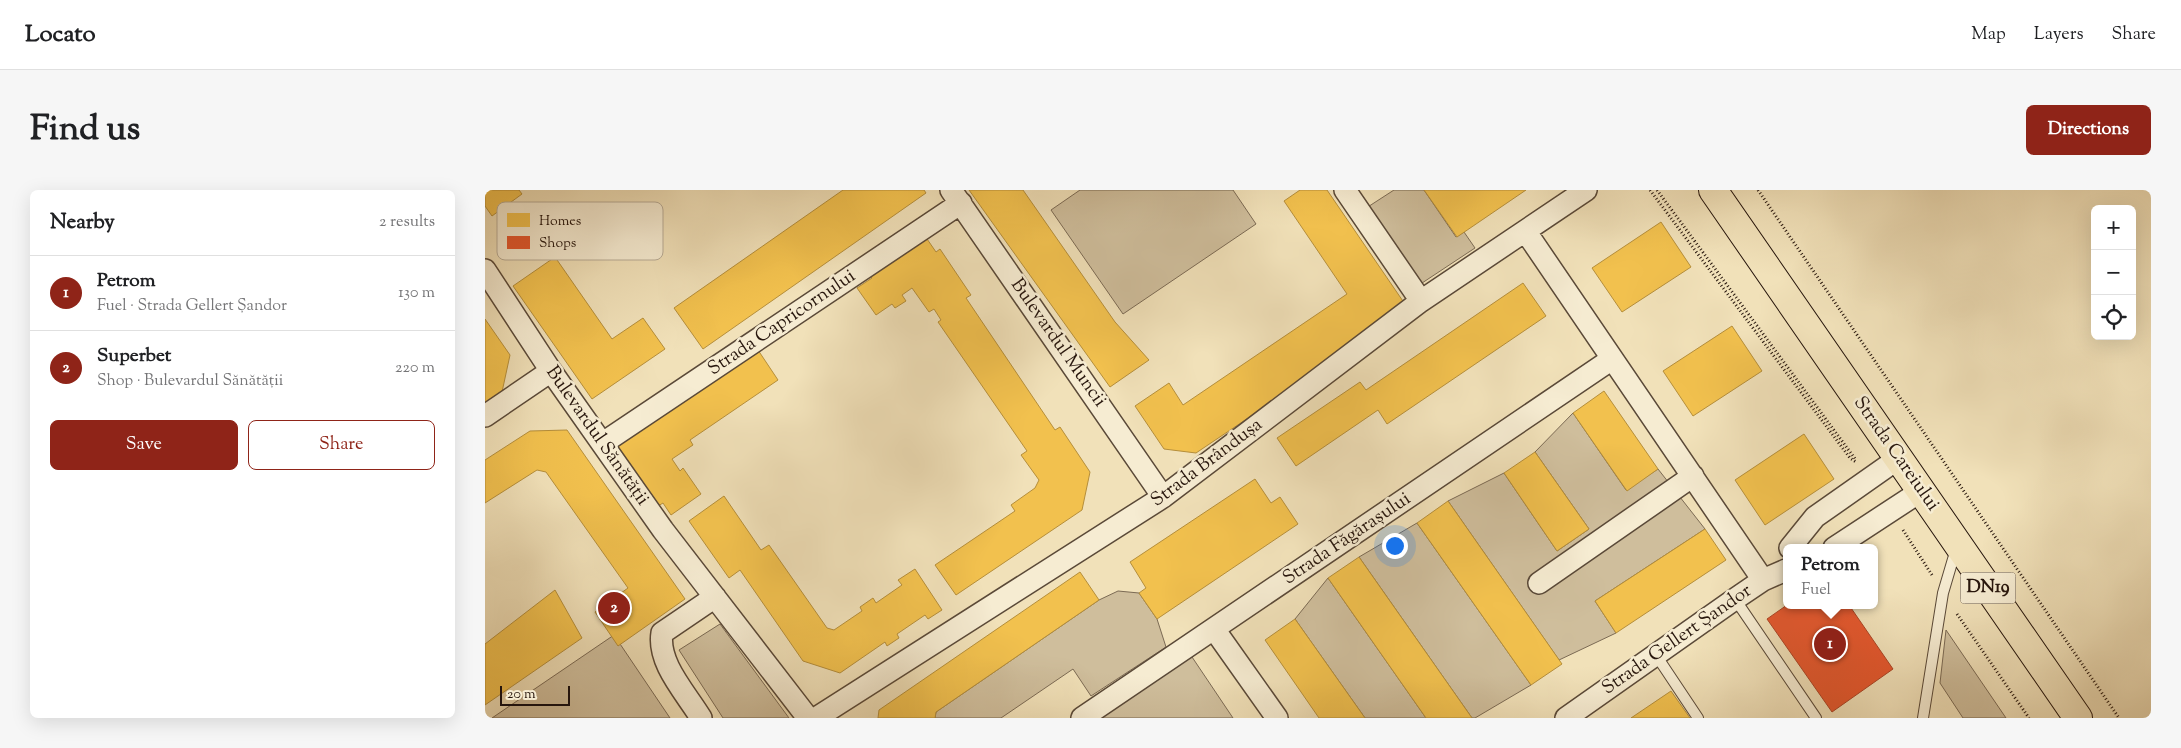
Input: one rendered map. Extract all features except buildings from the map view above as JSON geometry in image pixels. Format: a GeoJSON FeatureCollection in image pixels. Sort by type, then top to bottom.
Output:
{"type":"FeatureCollection","features":[{"type":"Feature","properties":{"kind":"main road","name":"Strada Careiului"},"geometry":{"type":"LineString","coordinates":[[1713,190],[2078,718]]}},
{"type":"Feature","properties":{"kind":"street"},"geometry":{"type":"LineString","coordinates":[[1345,190],[1421,301]]}},
{"type":"Feature","properties":{"kind":"street","name":"Strada Brândușa"},"geometry":{"type":"LineString","coordinates":[[816,718],[1163,497],[1421,301],[1526,232],[1585,190]]}},
{"type":"Feature","properties":{"kind":"street","name":"Strada Capricornului"},"geometry":{"type":"LineString","coordinates":[[603,443],[956,197]]}},
{"type":"Feature","properties":{"kind":"street","name":"Bulevardul Muncii"},"geometry":{"type":"LineString","coordinates":[[956,197],[1163,497]]}},
{"type":"Feature","properties":{"kind":"street"},"geometry":{"type":"LineString","coordinates":[[1526,232],[1763,580]]}},
{"type":"Feature","properties":{"kind":"street","name":"Bulevardul Sănătății"},"geometry":{"type":"LineString","coordinates":[[485,270],[551,371],[663,530],[808,718]]}},
{"type":"Feature","properties":{"kind":"street","name":"Strada Făgărașului"},"geometry":{"type":"LineString","coordinates":[[1082,718],[1612,359]]}},
{"type":"Feature","properties":{"kind":"street"},"geometry":{"type":"LineString","coordinates":[[485,416],[551,371]]}},
{"type":"Feature","properties":{"kind":"street"},"geometry":{"type":"LineString","coordinates":[[1792,544],[1815,517],[1863,470],[1899,458]]}},
{"type":"Feature","properties":{"kind":"street"},"geometry":{"type":"LineString","coordinates":[[1539,583],[1693,476]]}},
{"type":"Feature","properties":{"kind":"street"},"geometry":{"type":"LineString","coordinates":[[1840,544],[1921,491]]}},
{"type":"Feature","properties":{"kind":"street","name":"Strada Gellert Șandor"},"geometry":{"type":"LineString","coordinates":[[1763,580],[1783,556]]}},
{"type":"Feature","properties":{"kind":"street","name":"Strada Gellert Șandor"},"geometry":{"type":"LineString","coordinates":[[1566,718],[1735,598],[1763,580],[1783,571]]}},
{"type":"Feature","properties":{"kind":"street"},"geometry":{"type":"LineString","coordinates":[[701,718],[664,659],[660,644],[662,633],[715,597]]}},
{"type":"Feature","properties":{"kind":"street"},"geometry":{"type":"LineString","coordinates":[[1214,629],[1277,718]]}},
{"type":"Feature","properties":{"kind":"lane"},"geometry":{"type":"LineString","coordinates":[[1923,718],[1943,593],[1958,543]]}},
{"type":"Feature","properties":{"kind":"lane"},"geometry":{"type":"LineString","coordinates":[[1735,598],[1815,718]]}},
{"type":"Feature","properties":{"kind":"lane"},"geometry":{"type":"LineString","coordinates":[[1656,655],[1698,718]]}},
{"type":"Feature","properties":{"kind":"path"},"geometry":{"type":"LineString","coordinates":[[1650,190],[1850,458],[1863,470]]}},
{"type":"Feature","properties":{"kind":"path"},"geometry":{"type":"LineString","coordinates":[[1657,190],[1854,455],[1863,470]]}},
{"type":"Feature","properties":{"kind":"path"},"geometry":{"type":"LineString","coordinates":[[1758,190],[2119,718]]}},
{"type":"Feature","properties":{"kind":"path"},"geometry":{"type":"LineString","coordinates":[[1891,512],[1943,593],[2029,718]]}},
{"type":"Feature","properties":{"kind":"shaded area"},"geometry":{"type":"Polygon","coordinates":[[[1080,190],[1233,190],[1256,224],[1123,314],[1051,210],[1080,190]]]}},
{"type":"Feature","properties":{"kind":"shaded area"},"geometry":{"type":"Polygon","coordinates":[[[1394,190],[1424,190],[1456,237],[1464,232],[1475,248],[1413,289],[1360,212],[1394,190]]]}},
{"type":"Feature","properties":{"kind":"shaded area"},"geometry":{"type":"Polygon","coordinates":[[[1573,413],[1626,490],[1658,469],[1705,529],[1595,601],[1616,633],[1559,660],[1448,501],[1504,473],[1557,551],[1589,529],[1535,452],[1573,413]]]}},
{"type":"Feature","properties":{"kind":"shaded area"},"geometry":{"type":"Polygon","coordinates":[[[1417,523],[1531,685],[1475,718],[1472,718],[1359,557],[1417,523]]]}},
{"type":"Feature","properties":{"kind":"shaded area"},"geometry":{"type":"Polygon","coordinates":[[[1328,578],[1426,718],[1365,718],[1295,619],[1328,578]]]}},
{"type":"Feature","properties":{"kind":"shaded area"},"geometry":{"type":"Polygon","coordinates":[[[1118,591],[1139,593],[1157,619],[1166,647],[1091,696],[1073,669],[1001,718],[935,718],[936,712],[1099,600],[1118,591]]]}},
{"type":"Feature","properties":{"kind":"shaded area"},"geometry":{"type":"Polygon","coordinates":[[[720,624],[789,718],[723,718],[679,650],[720,624]]]}},
{"type":"Feature","properties":{"kind":"shaded area"},"geometry":{"type":"Polygon","coordinates":[[[1946,630],[2006,718],[1963,718],[1940,683],[1946,630]]]}},
{"type":"Feature","properties":{"kind":"shaded area"},"geometry":{"type":"Polygon","coordinates":[[[614,635],[670,718],[492,718],[614,635]]]}},
{"type":"Feature","properties":{"kind":"shaded area"},"geometry":{"type":"Polygon","coordinates":[[[1190,654],[1233,718],[1098,718],[1190,654]]]}},
{"type":"Feature","properties":{"kind":"place","name":"Superbet"},"geometry":{"type":"Point","coordinates":[614,608]}},
{"type":"Feature","properties":{"kind":"place","name":"Petrom"},"geometry":{"type":"Point","coordinates":[1830,644]}}]}
